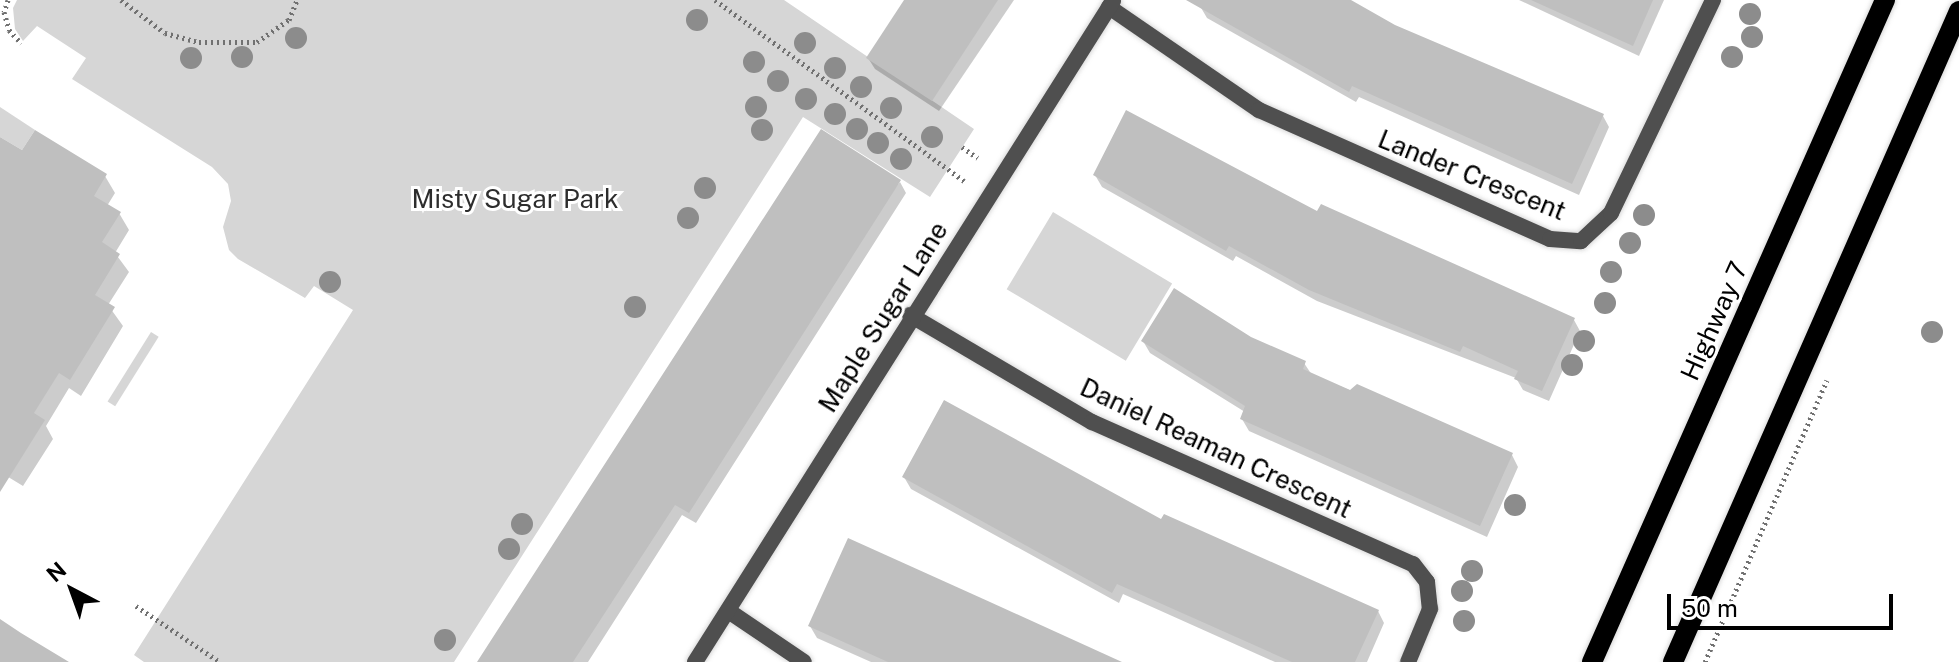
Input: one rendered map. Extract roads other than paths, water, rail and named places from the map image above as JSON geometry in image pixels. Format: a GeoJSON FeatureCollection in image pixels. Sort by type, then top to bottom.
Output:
{"type":"FeatureCollection","features":[{"type":"Feature","properties":{"kind":"main road","name":"Highway 7"},"geometry":{"type":"LineString","coordinates":[[1592,662],[1885,0]]}},
{"type":"Feature","properties":{"kind":"main road"},"geometry":{"type":"LineString","coordinates":[[1673,662],[1959,11]]}},
{"type":"Feature","properties":{"kind":"street","name":"Lander Crescent"},"geometry":{"type":"LineString","coordinates":[[1112,4],[1259,110],[1550,239],[1581,241],[1611,213],[1713,0]]}},
{"type":"Feature","properties":{"kind":"street","name":"Maple Sugar Lane"},"geometry":{"type":"LineString","coordinates":[[695,662],[730,612],[910,315],[1112,4]]}},
{"type":"Feature","properties":{"kind":"street","name":"Daniel Reaman Crescent"},"geometry":{"type":"LineString","coordinates":[[910,315],[1094,423],[1413,564],[1427,582],[1430,609],[1408,662]]}},
{"type":"Feature","properties":{"kind":"street"},"geometry":{"type":"LineString","coordinates":[[730,612],[804,662]]}},
{"type":"Feature","properties":{"kind":"park label","name":"Misty Sugar Park"},"geometry":{"type":"Point","coordinates":[515,199]}}]}
